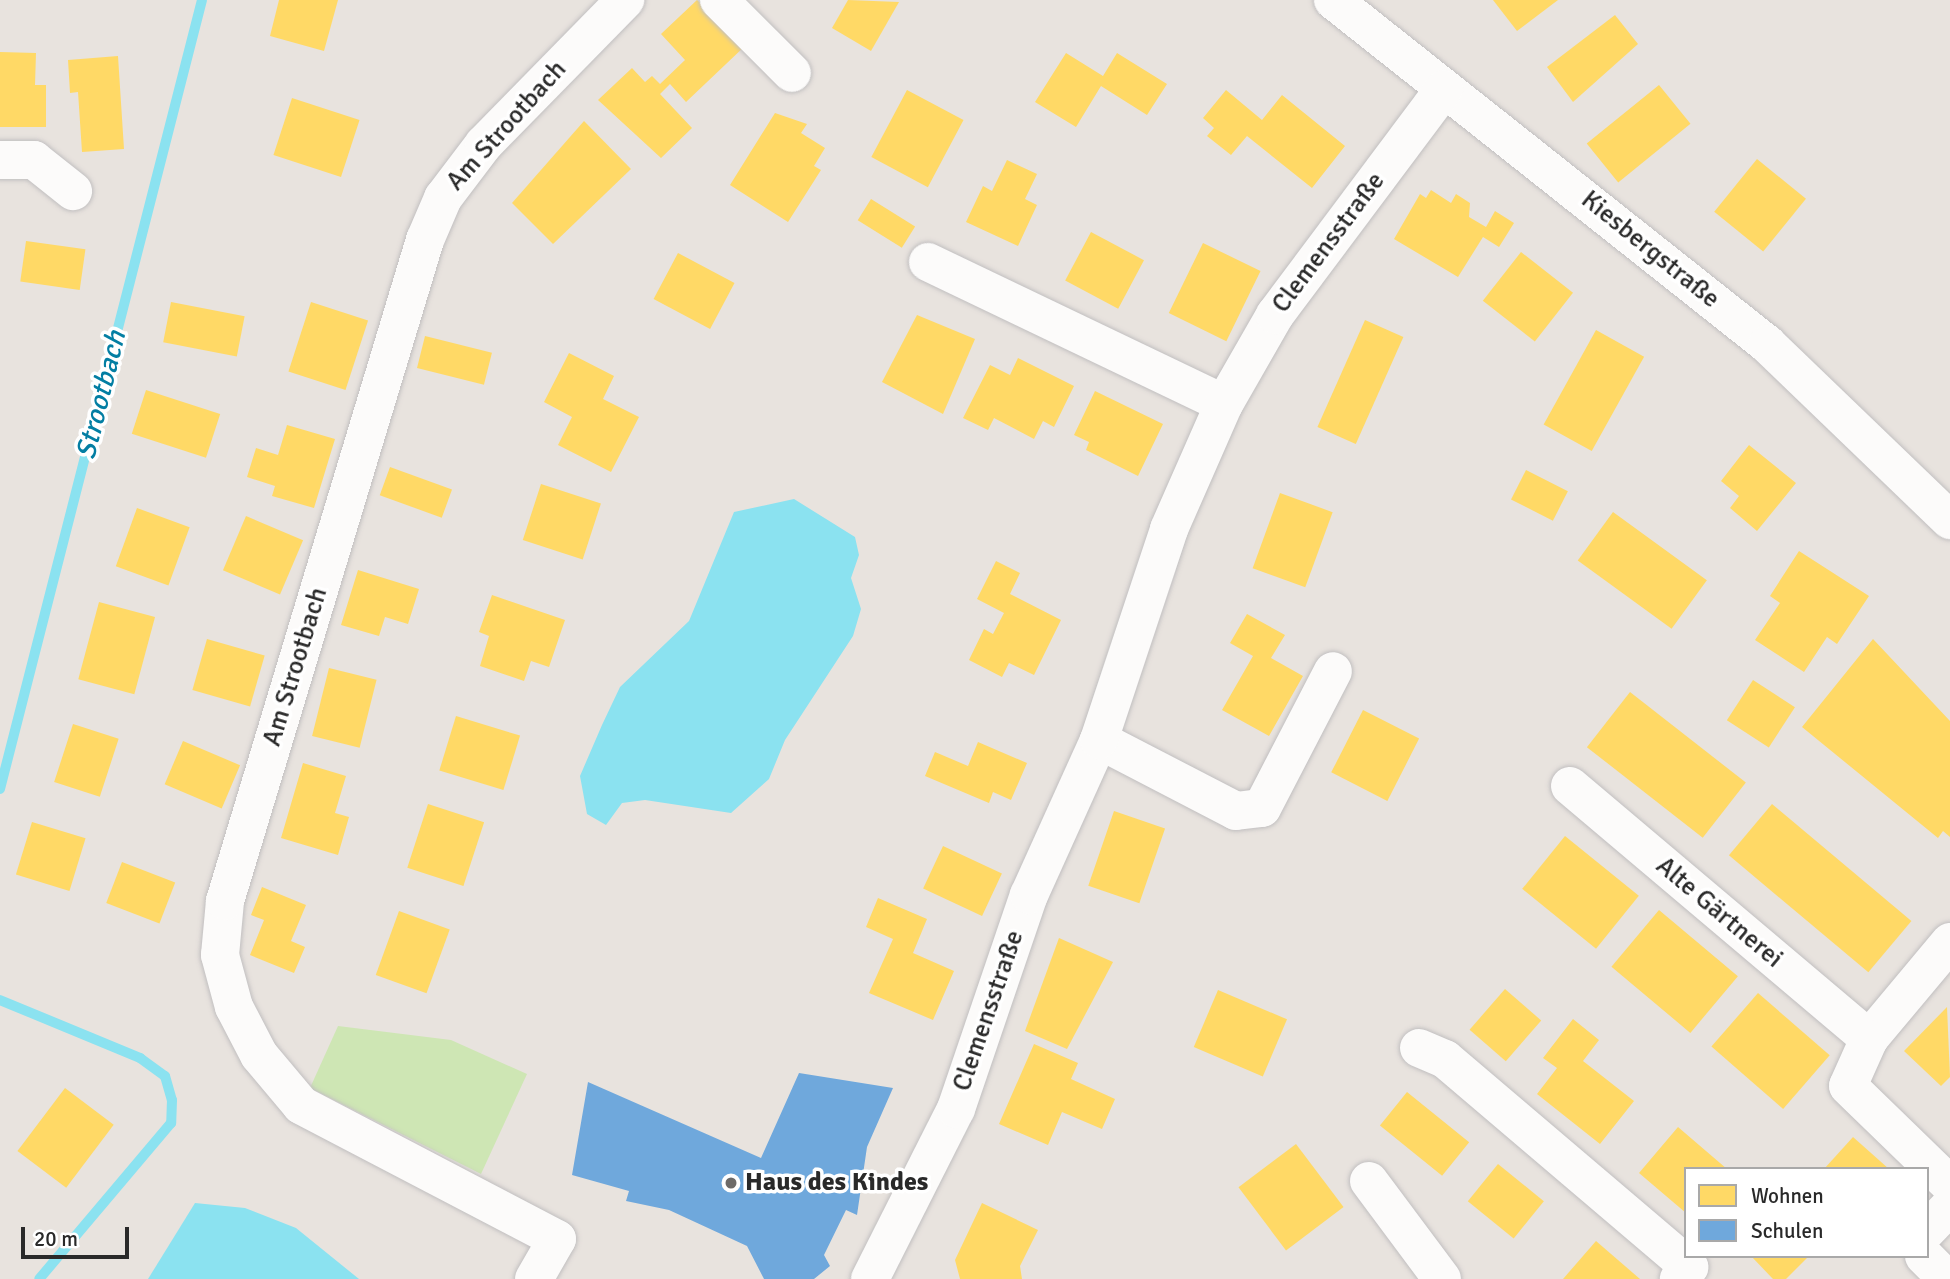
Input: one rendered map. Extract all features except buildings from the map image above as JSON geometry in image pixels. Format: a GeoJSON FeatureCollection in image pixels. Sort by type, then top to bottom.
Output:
{"type":"FeatureCollection","features":[{"type":"Feature","properties":{"kind":"street","name":"Am Strootbach"},"geometry":{"type":"LineString","coordinates":[[534,1279],[557,1239],[300,1105],[259,1055],[234,1007],[220,955],[225,901],[425,240],[443,198],[484,144],[625,0]]}},
{"type":"Feature","properties":{"kind":"street"},"geometry":{"type":"LineString","coordinates":[[719,0],[792,73]]}},
{"type":"Feature","properties":{"kind":"street","name":"Kiesbergstraße"},"geometry":{"type":"LineString","coordinates":[[1333,0],[1767,344],[1950,520]]}},
{"type":"Feature","properties":{"kind":"street","name":"Clemensstraße"},"geometry":{"type":"LineString","coordinates":[[870,1279],[956,1109],[1029,895],[1099,740],[1169,529],[1224,404],[1275,315],[1444,89]]}},
{"type":"Feature","properties":{"kind":"street"},"geometry":{"type":"LineString","coordinates":[[0,160],[34,160],[74,191]]}},
{"type":"Feature","properties":{"kind":"street"},"geometry":{"type":"LineString","coordinates":[[928,262],[1224,404]]}},
{"type":"Feature","properties":{"kind":"street"},"geometry":{"type":"LineString","coordinates":[[1099,740],[1236,811],[1262,808],[1333,671]]}},
{"type":"Feature","properties":{"kind":"street","name":"Alte Gärtnerei"},"geometry":{"type":"LineString","coordinates":[[1570,786],[1869,1039]]}},
{"type":"Feature","properties":{"kind":"street"},"geometry":{"type":"LineString","coordinates":[[1945,1170],[1848,1086],[1869,1039],[1950,942]]}},
{"type":"Feature","properties":{"kind":"street"},"geometry":{"type":"LineString","coordinates":[[1419,1048],[1445,1059],[1689,1267],[1679,1279]]}},
{"type":"Feature","properties":{"kind":"street"},"geometry":{"type":"LineString","coordinates":[[1368,1181],[1442,1279]]}},
{"type":"Feature","properties":{"kind":"street"},"geometry":{"type":"LineString","coordinates":[[1929,1228],[1950,1206]]}},
{"type":"Feature","properties":{"kind":"street"},"geometry":{"type":"LineString","coordinates":[[1926,1258],[1947,1279]]}},
{"type":"Feature","properties":{"kind":"green space"},"geometry":{"type":"Polygon","coordinates":[[[338,1026],[451,1040],[527,1074],[481,1174],[310,1088],[338,1026]]]}},
{"type":"Feature","properties":{"kind":"water"},"geometry":{"type":"Polygon","coordinates":[[[794,499],[855,537],[859,555],[851,578],[861,609],[853,636],[785,740],[769,779],[731,813],[645,800],[622,803],[606,825],[587,814],[580,776],[620,687],[689,621],[734,512],[794,499]]]}},
{"type":"Feature","properties":{"kind":"water"},"geometry":{"type":"Polygon","coordinates":[[[195,1203],[245,1208],[296,1228],[359,1279],[148,1279],[195,1203]]]}},
{"type":"Feature","properties":{"kind":"waterway","name":"Strootbach"},"geometry":{"type":"LineString","coordinates":[[0,789],[202,0]]}},
{"type":"Feature","properties":{"kind":"waterway","name":"Strootbach"},"geometry":{"type":"LineString","coordinates":[[0,1000],[140,1058],[165,1076],[172,1100],[171,1123],[39,1279]]}},
{"type":"Feature","properties":{"kind":"place","name":"Haus des Kindes"},"geometry":{"type":"Point","coordinates":[731,1183]}}]}
